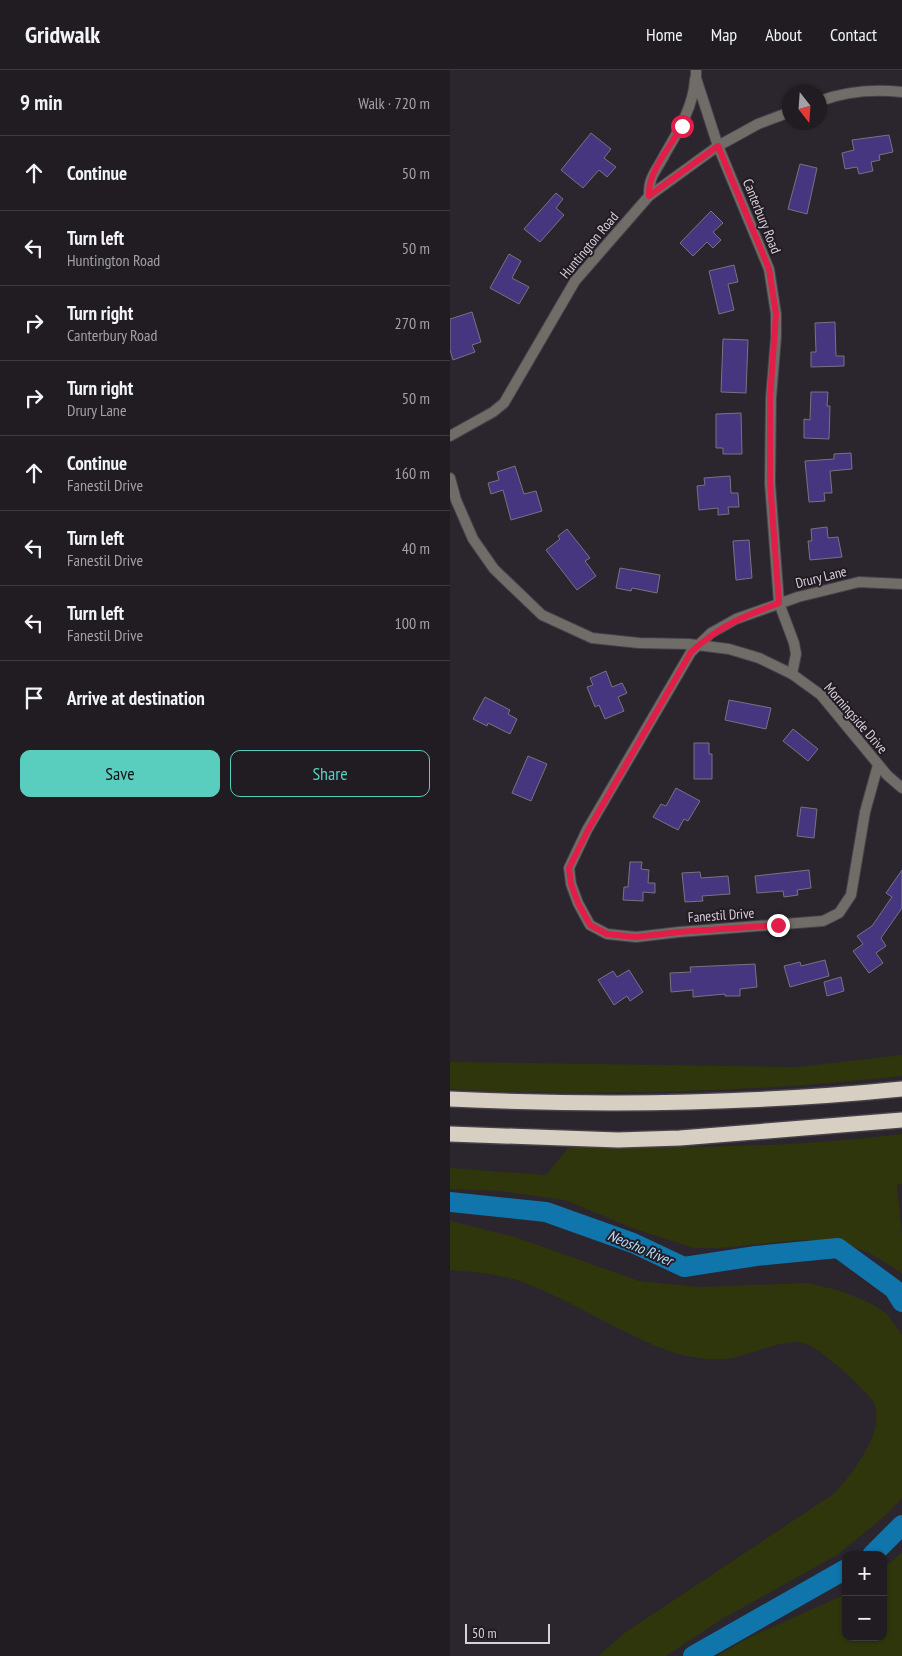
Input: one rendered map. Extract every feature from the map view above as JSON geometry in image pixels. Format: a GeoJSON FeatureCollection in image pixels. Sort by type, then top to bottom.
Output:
{"type":"FeatureCollection","features":[{"type":"Feature","properties":{"kind":"highway"},"geometry":{"type":"LineString","coordinates":[[450,1099],[669,1102],[844,1095],[902,1089]]}},
{"type":"Feature","properties":{"kind":"highway"},"geometry":{"type":"LineString","coordinates":[[450,1134],[636,1139],[680,1138],[902,1120]]}},
{"type":"Feature","properties":{"kind":"street","name":"Canterbury Road"},"geometry":{"type":"LineString","coordinates":[[696,74],[718,146],[769,269],[776,314],[770,398],[770,482],[779,603],[794,642],[795,663],[792,674]]}},
{"type":"Feature","properties":{"kind":"street"},"geometry":{"type":"LineString","coordinates":[[649,196],[648,185],[652,174],[682,126],[695,86],[696,74]]}},
{"type":"Feature","properties":{"kind":"street"},"geometry":{"type":"LineString","coordinates":[[827,98],[876,90],[902,92]]}},
{"type":"Feature","properties":{"kind":"street","name":"Huntington Road"},"geometry":{"type":"LineString","coordinates":[[450,436],[493,412],[504,403],[575,281],[649,196],[718,146],[758,124],[782,115]]}},
{"type":"Feature","properties":{"kind":"street","name":"Morningside Drive"},"geometry":{"type":"LineString","coordinates":[[450,478],[456,500],[473,539],[494,569],[542,615],[592,638],[639,643],[698,645],[729,649],[760,658],[792,674],[821,695],[878,764],[902,788]]}},
{"type":"Feature","properties":{"kind":"street","name":"Drury Lane"},"geometry":{"type":"LineString","coordinates":[[698,645],[711,633],[736,619],[779,603],[859,582],[902,584]]}},
{"type":"Feature","properties":{"kind":"street","name":"Fanestil Drive"},"geometry":{"type":"LineString","coordinates":[[698,645],[691,652],[597,813],[569,868],[571,884],[578,903],[590,925],[607,934],[636,937],[823,921],[839,913],[851,895],[864,812],[878,764]]}},
{"type":"Feature","properties":{"kind":"green space"},"geometry":{"type":"Polygon","coordinates":[[[902,1055],[902,1076],[790,1086],[619,1093],[450,1089],[450,1062],[798,1067],[902,1055]]]}},
{"type":"Feature","properties":{"kind":"green space"},"geometry":{"type":"Polygon","coordinates":[[[902,1134],[902,1184],[897,1185],[902,1237],[902,1273],[868,1252],[834,1241],[803,1240],[718,1248],[694,1248],[635,1229],[565,1200],[501,1191],[450,1189],[450,1168],[546,1175],[570,1146],[736,1146],[820,1142],[902,1134]]]}},
{"type":"Feature","properties":{"kind":"green space"},"geometry":{"type":"Polygon","coordinates":[[[450,1221],[515,1237],[639,1281],[698,1287],[807,1283],[841,1291],[870,1303],[887,1314],[902,1335],[902,1498],[886,1515],[837,1555],[722,1619],[666,1656],[598,1656],[626,1632],[835,1493],[858,1464],[871,1439],[876,1415],[874,1403],[862,1388],[838,1366],[816,1349],[800,1342],[771,1346],[725,1359],[686,1356],[653,1345],[562,1299],[525,1283],[497,1275],[450,1270],[450,1221]]]}},
{"type":"Feature","properties":{"kind":"green space"},"geometry":{"type":"Polygon","coordinates":[[[902,1552],[902,1656],[717,1656],[748,1638],[842,1596],[842,1641],[887,1641],[887,1565],[902,1552]]]}},
{"type":"Feature","properties":{"kind":"building"},"geometry":{"type":"Polygon","coordinates":[[[591,133],[611,149],[604,158],[616,167],[607,177],[599,170],[583,188],[561,170],[591,133]]]}},
{"type":"Feature","properties":{"kind":"building"},"geometry":{"type":"Polygon","coordinates":[[[889,135],[893,152],[879,155],[880,160],[871,162],[873,171],[859,174],[857,167],[845,169],[842,153],[854,150],[852,140],[889,135]]]}},
{"type":"Feature","properties":{"kind":"building"},"geometry":{"type":"Polygon","coordinates":[[[800,164],[817,168],[807,214],[788,209],[800,164]]]}},
{"type":"Feature","properties":{"kind":"building"},"geometry":{"type":"Polygon","coordinates":[[[556,193],[563,199],[556,208],[564,215],[540,242],[524,229],[556,193]]]}},
{"type":"Feature","properties":{"kind":"building"},"geometry":{"type":"Polygon","coordinates":[[[711,211],[723,223],[713,232],[721,240],[713,248],[707,242],[693,256],[680,243],[711,211]]]}},
{"type":"Feature","properties":{"kind":"building"},"geometry":{"type":"Polygon","coordinates":[[[509,254],[521,261],[512,278],[529,287],[519,304],[490,288],[509,254]]]}},
{"type":"Feature","properties":{"kind":"building"},"geometry":{"type":"Polygon","coordinates":[[[734,265],[738,282],[728,284],[734,310],[719,314],[709,271],[734,265]]]}},
{"type":"Feature","properties":{"kind":"building"},"geometry":{"type":"Polygon","coordinates":[[[472,312],[481,342],[472,345],[475,352],[453,360],[450,350],[450,319],[472,312]]]}},
{"type":"Feature","properties":{"kind":"building"},"geometry":{"type":"Polygon","coordinates":[[[835,322],[836,356],[844,356],[844,366],[811,367],[811,352],[816,352],[815,323],[835,322]]]}},
{"type":"Feature","properties":{"kind":"building"},"geometry":{"type":"Polygon","coordinates":[[[723,339],[748,340],[746,393],[721,392],[723,339]]]}},
{"type":"Feature","properties":{"kind":"building"},"geometry":{"type":"Polygon","coordinates":[[[811,392],[828,392],[827,406],[830,406],[829,439],[804,438],[804,419],[810,420],[811,392]]]}},
{"type":"Feature","properties":{"kind":"building"},"geometry":{"type":"Polygon","coordinates":[[[741,413],[742,454],[723,454],[723,448],[716,448],[716,414],[741,413]]]}},
{"type":"Feature","properties":{"kind":"building"},"geometry":{"type":"Polygon","coordinates":[[[851,453],[852,469],[830,471],[832,493],[824,493],[825,501],[809,502],[805,461],[834,459],[834,454],[851,453]]]}},
{"type":"Feature","properties":{"kind":"building"},"geometry":{"type":"Polygon","coordinates":[[[515,466],[524,494],[536,491],[542,511],[511,520],[503,490],[491,494],[488,483],[499,480],[497,472],[515,466]]]}},
{"type":"Feature","properties":{"kind":"building"},"geometry":{"type":"Polygon","coordinates":[[[730,476],[731,493],[738,493],[739,507],[728,507],[729,514],[718,515],[718,508],[699,510],[697,486],[705,485],[704,478],[730,476]]]}},
{"type":"Feature","properties":{"kind":"building"},"geometry":{"type":"Polygon","coordinates":[[[827,527],[828,538],[838,537],[842,557],[810,560],[808,541],[812,541],[811,529],[827,527]]]}},
{"type":"Feature","properties":{"kind":"building"},"geometry":{"type":"Polygon","coordinates":[[[567,529],[590,558],[585,561],[596,576],[577,590],[546,550],[560,539],[558,536],[567,529]]]}},
{"type":"Feature","properties":{"kind":"building"},"geometry":{"type":"Polygon","coordinates":[[[749,540],[752,578],[736,580],[733,541],[749,540]]]}},
{"type":"Feature","properties":{"kind":"building"},"geometry":{"type":"Polygon","coordinates":[[[620,568],[660,575],[657,593],[632,588],[631,591],[616,588],[620,568]]]}},
{"type":"Feature","properties":{"kind":"building"},"geometry":{"type":"Polygon","coordinates":[[[606,671],[612,687],[622,683],[627,693],[618,697],[624,711],[605,719],[599,705],[595,707],[587,687],[593,685],[590,678],[606,671]]]}},
{"type":"Feature","properties":{"kind":"building"},"geometry":{"type":"Polygon","coordinates":[[[485,697],[510,710],[508,714],[517,719],[510,734],[488,723],[487,726],[473,719],[485,697]]]}},
{"type":"Feature","properties":{"kind":"building"},"geometry":{"type":"Polygon","coordinates":[[[729,700],[771,708],[766,729],[725,720],[729,700]]]}},
{"type":"Feature","properties":{"kind":"building"},"geometry":{"type":"Polygon","coordinates":[[[793,729],[818,749],[808,761],[783,741],[793,729]]]}},
{"type":"Feature","properties":{"kind":"building"},"geometry":{"type":"Polygon","coordinates":[[[694,743],[709,743],[709,754],[712,754],[712,779],[694,779],[694,743]]]}},
{"type":"Feature","properties":{"kind":"building"},"geometry":{"type":"Polygon","coordinates":[[[528,756],[547,764],[531,801],[512,793],[528,756]]]}},
{"type":"Feature","properties":{"kind":"building"},"geometry":{"type":"Polygon","coordinates":[[[676,788],[700,801],[688,821],[684,819],[678,830],[653,817],[661,804],[666,806],[676,788]]]}},
{"type":"Feature","properties":{"kind":"building"},"geometry":{"type":"Polygon","coordinates":[[[801,807],[817,809],[814,838],[797,836],[801,807]]]}},
{"type":"Feature","properties":{"kind":"building"},"geometry":{"type":"Polygon","coordinates":[[[630,862],[642,862],[641,869],[649,870],[648,883],[655,883],[655,893],[643,892],[643,901],[623,900],[624,887],[628,887],[630,862]]]}},
{"type":"Feature","properties":{"kind":"building"},"geometry":{"type":"Polygon","coordinates":[[[809,870],[811,888],[797,890],[798,895],[784,897],[783,891],[757,893],[755,876],[809,870]]]}},
{"type":"Feature","properties":{"kind":"building"},"geometry":{"type":"Polygon","coordinates":[[[902,870],[902,908],[881,938],[886,946],[876,953],[883,963],[869,973],[853,951],[863,944],[857,936],[872,926],[892,897],[886,893],[902,870]]]}},
{"type":"Feature","properties":{"kind":"building"},"geometry":{"type":"Polygon","coordinates":[[[700,872],[701,878],[728,876],[730,894],[702,896],[703,901],[685,902],[682,873],[700,872]]]}},
{"type":"Feature","properties":{"kind":"building"},"geometry":{"type":"Polygon","coordinates":[[[825,960],[829,976],[790,987],[784,966],[800,962],[801,966],[825,960]]]}},
{"type":"Feature","properties":{"kind":"building"},"geometry":{"type":"Polygon","coordinates":[[[755,964],[757,987],[740,989],[740,996],[725,996],[725,994],[693,997],[693,990],[671,992],[670,973],[691,972],[690,967],[755,964]]]}},
{"type":"Feature","properties":{"kind":"building"},"geometry":{"type":"Polygon","coordinates":[[[629,970],[643,992],[630,1001],[627,996],[614,1005],[598,980],[613,971],[617,977],[629,970]]]}},
{"type":"Feature","properties":{"kind":"building"},"geometry":{"type":"Polygon","coordinates":[[[841,977],[844,991],[827,996],[824,982],[841,977]]]}},
{"type":"Feature","properties":{"kind":"waterway","name":"Neosho River"},"geometry":{"type":"LineString","coordinates":[[450,1202],[546,1212],[633,1243],[684,1267],[756,1256],[838,1248],[894,1289],[902,1302]]}},
{"type":"Feature","properties":{"kind":"waterway","name":"Neosho River"},"geometry":{"type":"LineString","coordinates":[[876,1551],[902,1525]]}},
{"type":"Feature","properties":{"kind":"waterway","name":"Neosho River"},"geometry":{"type":"LineString","coordinates":[[693,1656],[842,1571]]}},
{"type":"Feature","properties":{"kind":"route"},"geometry":{"type":"LineString","coordinates":[[682,126],[652,174],[648,185],[649,196],[718,146],[769,269],[776,314],[776,337],[770,398],[770,482],[779,603],[736,619],[711,633],[691,652],[588,830],[569,868],[571,884],[578,903],[590,925],[607,934],[636,937],[778,925]]}}]}
